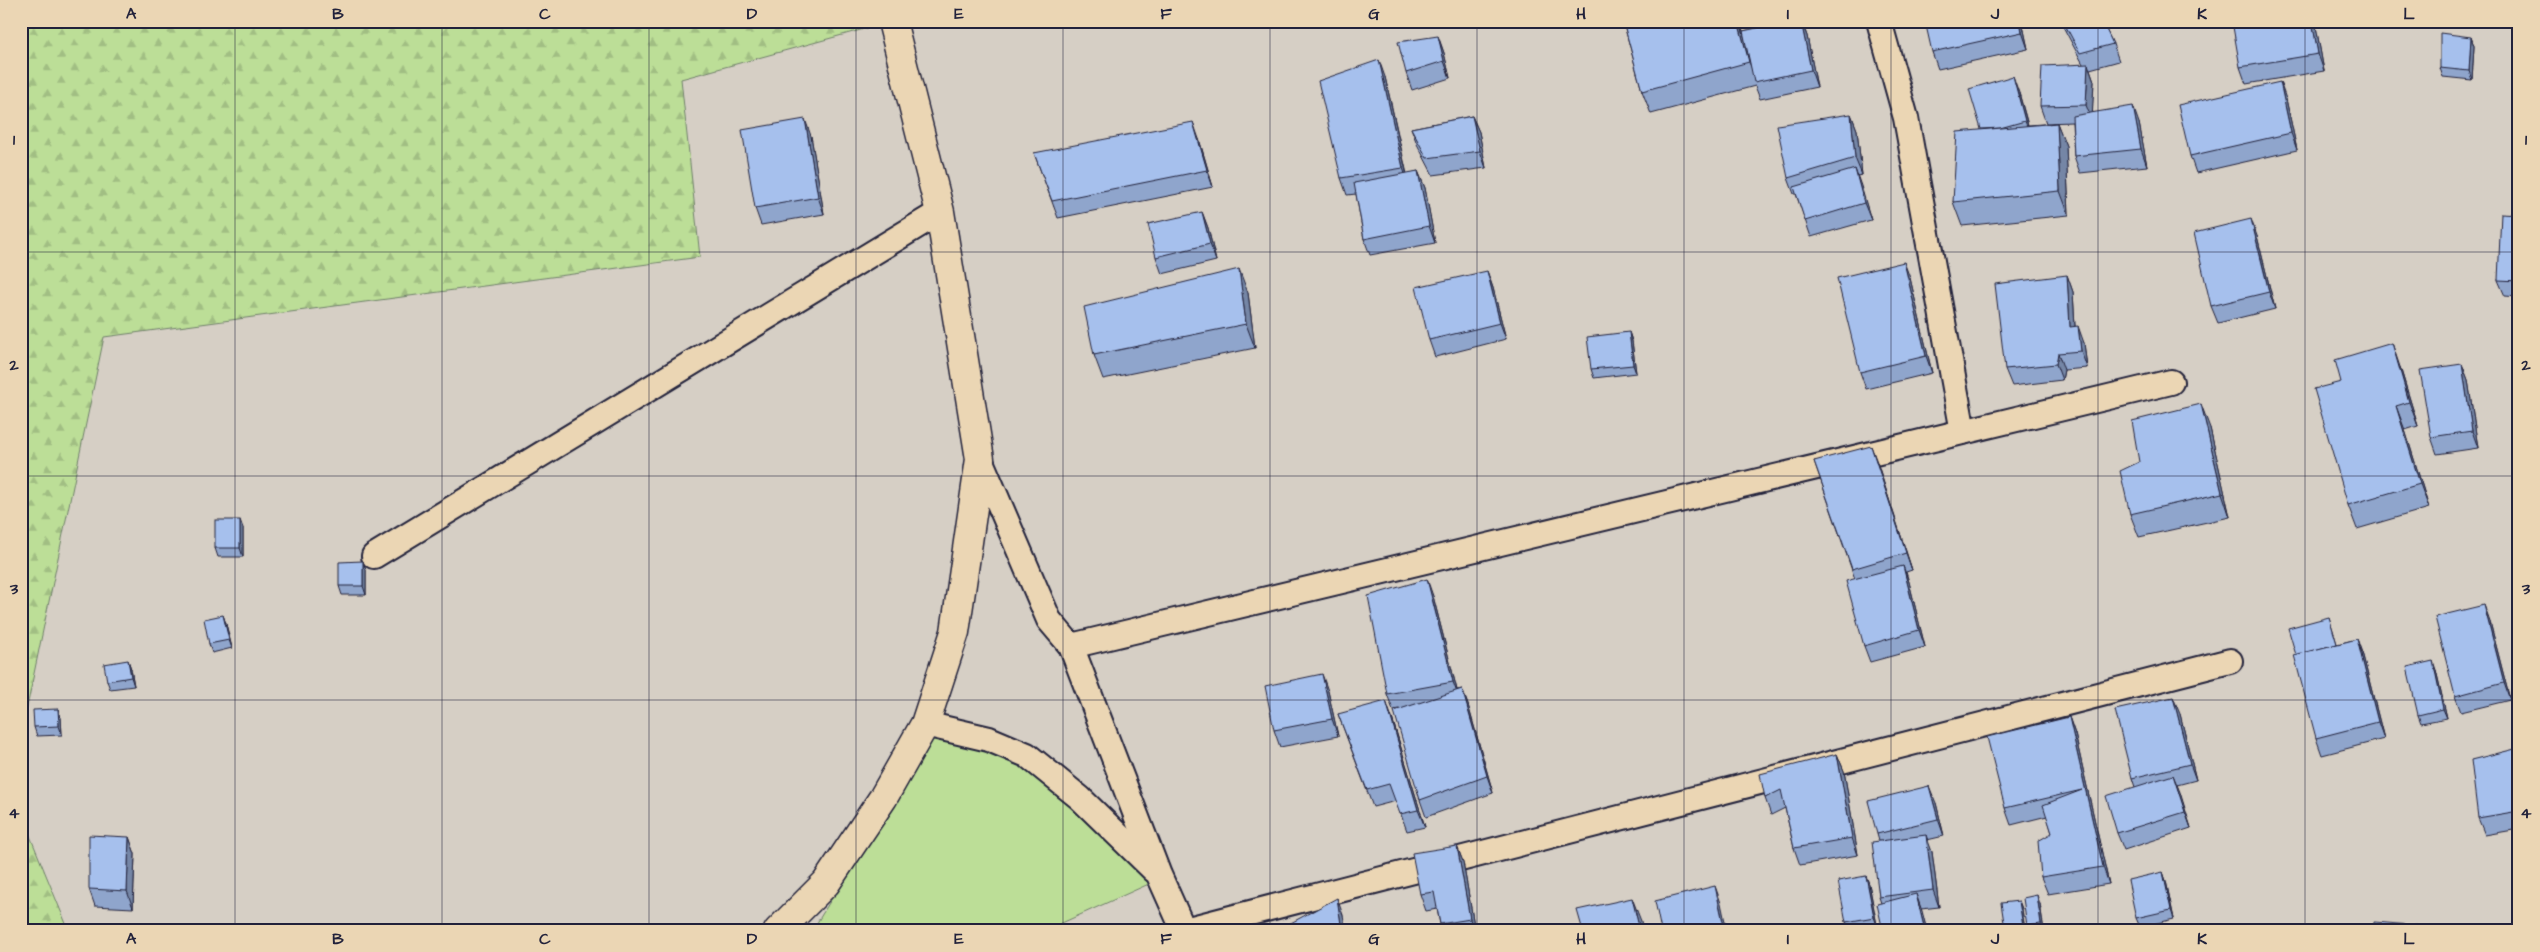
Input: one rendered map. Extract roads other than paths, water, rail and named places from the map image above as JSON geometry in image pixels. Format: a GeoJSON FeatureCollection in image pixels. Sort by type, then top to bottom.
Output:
{"type":"FeatureCollection","features":[{"type":"Feature","properties":{"kind":"street"},"geometry":{"type":"LineString","coordinates":[[778,931],[826,883],[883,798],[925,724],[955,632],[980,459],[940,212],[892,21]]}},
{"type":"Feature","properties":{"kind":"lane"},"geometry":{"type":"LineString","coordinates":[[1879,21],[1906,118],[1963,432]]}},
{"type":"Feature","properties":{"kind":"lane"},"geometry":{"type":"LineString","coordinates":[[374,556],[940,212]]}},
{"type":"Feature","properties":{"kind":"lane"},"geometry":{"type":"LineString","coordinates":[[1071,646],[2171,382]]}},
{"type":"Feature","properties":{"kind":"lane"},"geometry":{"type":"LineString","coordinates":[[980,459],[1049,620],[1071,646],[1159,875],[1184,930],[2230,660]]}},
{"type":"Feature","properties":{"kind":"lane"},"geometry":{"type":"LineString","coordinates":[[925,724],[989,739],[1027,755],[1080,798],[1159,875]]}}]}
